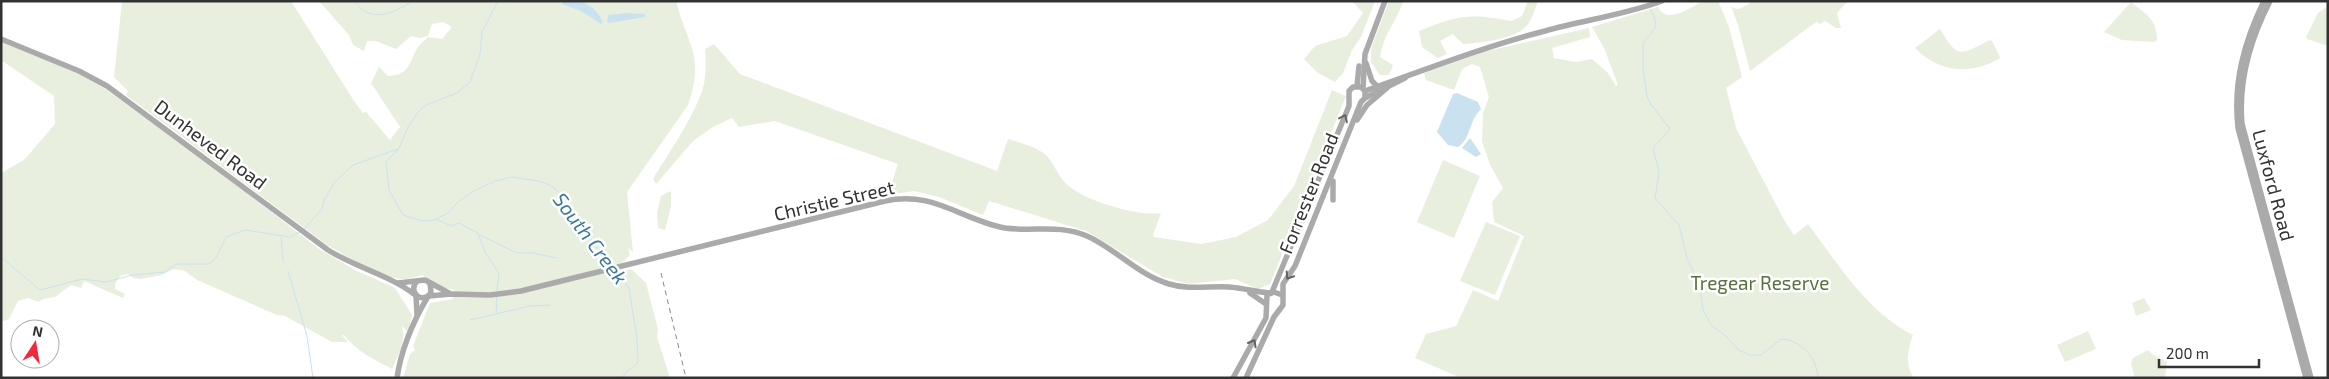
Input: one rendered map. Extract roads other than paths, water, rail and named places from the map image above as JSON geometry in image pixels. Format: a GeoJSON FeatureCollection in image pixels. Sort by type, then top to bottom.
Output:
{"type":"FeatureCollection","features":[{"type":"Feature","properties":{"kind":"main road"},"geometry":{"type":"LineString","coordinates":[[1361,88],[1365,54],[1384,1]]}},
{"type":"Feature","properties":{"kind":"main road"},"geometry":{"type":"LineString","coordinates":[[1361,88],[1362,50],[1384,1]]}},
{"type":"Feature","properties":{"kind":"main road"},"geometry":{"type":"LineString","coordinates":[[1361,88],[1378,87],[1413,73],[1546,30],[1640,9],[1662,1]]}},
{"type":"Feature","properties":{"kind":"main road","name":"Luxford Road"},"geometry":{"type":"LineString","coordinates":[[2264,1],[2240,65],[2236,112],[2240,137],[2306,378]]}},
{"type":"Feature","properties":{"kind":"main road","name":"Luxford Road"},"geometry":{"type":"LineString","coordinates":[[2270,1],[2255,33],[2245,66],[2241,96],[2242,124],[2311,378]]}},
{"type":"Feature","properties":{"kind":"main road","name":"Dunheved Road"},"geometry":{"type":"LineString","coordinates":[[1,39],[79,71],[106,86],[310,237],[347,261],[398,283],[415,295]]}},
{"type":"Feature","properties":{"kind":"main road"},"geometry":{"type":"LineString","coordinates":[[1365,54],[1369,76],[1378,87]]}},
{"type":"Feature","properties":{"kind":"main road"},"geometry":{"type":"LineString","coordinates":[[1350,99],[1356,102],[1363,100],[1413,73]]}},
{"type":"Feature","properties":{"kind":"main road","name":"Forrester Road"},"geometry":{"type":"LineString","coordinates":[[1271,293],[1349,106],[1349,91],[1361,88],[1363,100],[1295,266],[1284,284],[1282,295]]}},
{"type":"Feature","properties":{"kind":"main road"},"geometry":{"type":"LineString","coordinates":[[1349,134],[1367,105],[1387,88]]}},
{"type":"Feature","properties":{"kind":"main road"},"geometry":{"type":"LineString","coordinates":[[1332,200],[1331,192],[1334,172]]}},
{"type":"Feature","properties":{"kind":"main road","name":"Christie Street"},"geometry":{"type":"LineString","coordinates":[[428,297],[451,294],[503,294],[629,265],[890,200],[915,199],[935,202],[1003,227],[1056,228],[1074,231],[1096,240],[1148,274],[1169,284],[1187,288],[1242,289],[1271,293]]}},
{"type":"Feature","properties":{"kind":"main road"},"geometry":{"type":"LineString","coordinates":[[397,378],[401,358],[417,314],[432,289],[428,282],[419,280],[398,283]]}},
{"type":"Feature","properties":{"kind":"main road"},"geometry":{"type":"LineString","coordinates":[[417,314],[413,286],[419,280]]}},
{"type":"Feature","properties":{"kind":"main road","name":"Christie Street"},"geometry":{"type":"LineString","coordinates":[[428,282],[451,294]]}},
{"type":"Feature","properties":{"kind":"main road","name":"Christie Street"},"geometry":{"type":"LineString","coordinates":[[1242,289],[1256,295],[1267,305]]}},
{"type":"Feature","properties":{"kind":"main road"},"geometry":{"type":"LineString","coordinates":[[1233,378],[1264,323],[1267,305],[1266,298],[1271,293],[1277,292],[1282,295],[1284,303],[1279,309],[1246,378]]}},
{"type":"Feature","properties":{"kind":"main road"},"geometry":{"type":"LineString","coordinates":[[415,295],[428,297]]}},
{"type":"Feature","properties":{"kind":"main road"},"geometry":{"type":"LineString","coordinates":[[1267,305],[1272,310],[1279,309]]}},
{"type":"Feature","properties":{"kind":"water"},"geometry":{"type":"Polygon","coordinates":[[[562,1],[575,1],[586,4],[595,10],[603,22],[601,24],[581,11],[562,4],[562,1]]]}},
{"type":"Feature","properties":{"kind":"water"},"geometry":{"type":"Polygon","coordinates":[[[645,14],[645,17],[609,23],[607,21],[608,15],[645,14]]]}},
{"type":"Feature","properties":{"kind":"water"},"geometry":{"type":"Polygon","coordinates":[[[1457,93],[1478,102],[1481,109],[1474,119],[1465,140],[1458,147],[1448,145],[1437,132],[1453,94],[1457,93]]]}},
{"type":"Feature","properties":{"kind":"water"},"geometry":{"type":"Polygon","coordinates":[[[1470,138],[1481,154],[1476,157],[1462,148],[1470,138]]]}},
{"type":"Feature","properties":{"kind":"waterway","name":"South Creek"},"geometry":{"type":"LineString","coordinates":[[354,1],[367,13],[375,15],[390,13],[413,1]]}},
{"type":"Feature","properties":{"kind":"waterway","name":"South Creek"},"geometry":{"type":"LineString","coordinates":[[498,1],[482,32],[480,54],[470,82],[457,93],[426,105],[419,111],[408,127],[399,148],[386,162],[389,190],[403,215],[422,221],[434,220],[448,213],[458,202],[472,192],[495,181],[512,177],[550,185],[563,196],[582,228],[612,267]]}},
{"type":"Feature","properties":{"kind":"waterway"},"geometry":{"type":"LineString","coordinates":[[1650,9],[1656,24],[1643,43],[1643,68],[1647,96],[1650,103],[1670,129],[1654,147],[1653,151],[1659,174],[1655,198],[1679,225],[1687,258],[1700,286],[1703,310],[1712,326],[1725,335],[1739,350],[1749,355],[1761,355],[1781,339],[1801,346],[1815,363],[1818,378]]}},
{"type":"Feature","properties":{"kind":"waterway"},"geometry":{"type":"LineString","coordinates":[[304,229],[322,209],[324,200],[334,183],[353,165],[398,149]]}},
{"type":"Feature","properties":{"kind":"waterway"},"geometry":{"type":"LineString","coordinates":[[436,219],[451,226],[459,223],[478,233],[485,252],[499,273],[497,291]]}},
{"type":"Feature","properties":{"kind":"waterway"},"geometry":{"type":"LineString","coordinates":[[1,257],[40,290],[82,279],[106,282],[132,275],[165,272],[176,264],[209,264],[216,258],[226,237],[245,230],[290,237],[300,232]]}},
{"type":"Feature","properties":{"kind":"waterway"},"geometry":{"type":"LineString","coordinates":[[480,235],[517,253],[533,253],[556,258]]}},
{"type":"Feature","properties":{"kind":"waterway"},"geometry":{"type":"LineString","coordinates":[[281,237],[283,261]]}},
{"type":"Feature","properties":{"kind":"waterway","name":"South Creek"},"geometry":{"type":"LineString","coordinates":[[615,270],[629,288],[637,339],[638,363],[626,372],[622,378]]}},
{"type":"Feature","properties":{"kind":"waterway"},"geometry":{"type":"LineString","coordinates":[[288,271],[307,336],[313,378]]}},
{"type":"Feature","properties":{"kind":"waterway"},"geometry":{"type":"LineString","coordinates":[[470,320],[496,314],[497,297]]}},
{"type":"Feature","properties":{"kind":"waterway"},"geometry":{"type":"LineString","coordinates":[[496,314],[530,306],[550,305]]}},
{"type":"Feature","properties":{"kind":"railway"},"geometry":{"type":"LineString","coordinates":[[661,273],[686,378]]}},
{"type":"Feature","properties":{"kind":"park label","name":"Tregear Reserve"},"geometry":{"type":"Point","coordinates":[1760,282]}}]}
